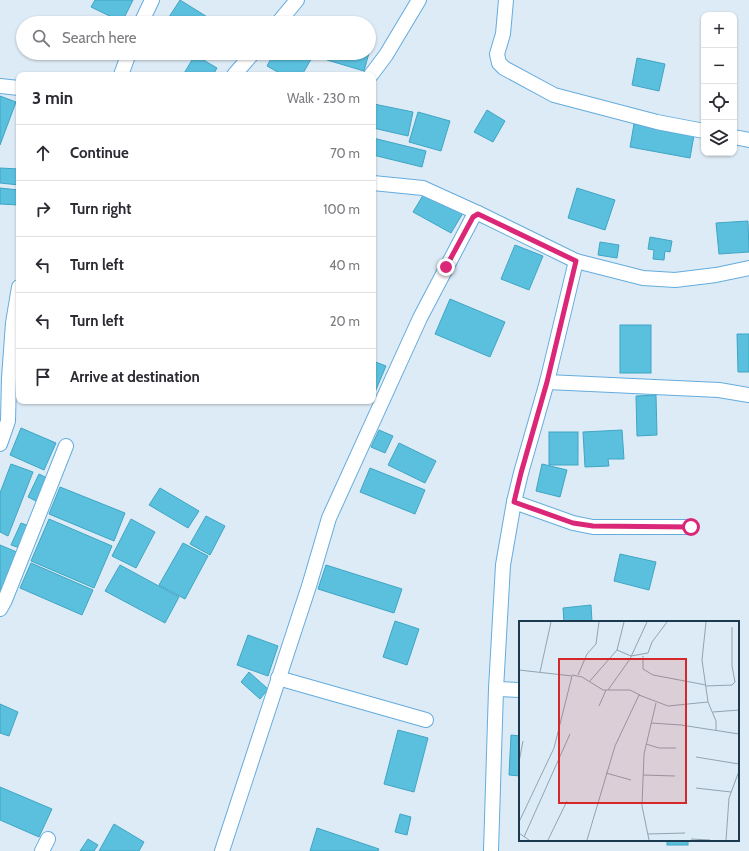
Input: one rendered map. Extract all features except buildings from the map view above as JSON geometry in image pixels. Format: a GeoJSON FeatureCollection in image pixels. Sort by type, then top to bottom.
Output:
{"type":"FeatureCollection","features":[{"type":"Feature","properties":{"kind":"street"},"geometry":{"type":"LineString","coordinates":[[144,16],[152,0]]}},
{"type":"Feature","properties":{"kind":"street"},"geometry":{"type":"LineString","coordinates":[[284,16],[298,0]]}},
{"type":"Feature","properties":{"kind":"street"},"geometry":{"type":"LineString","coordinates":[[373,72],[386,55],[419,0]]}},
{"type":"Feature","properties":{"kind":"street"},"geometry":{"type":"LineString","coordinates":[[506,0],[503,34],[497,54],[499,63],[504,68],[554,95],[657,122],[701,130]]}},
{"type":"Feature","properties":{"kind":"street"},"geometry":{"type":"LineString","coordinates":[[122,72],[126,60]]}},
{"type":"Feature","properties":{"kind":"street"},"geometry":{"type":"LineString","coordinates":[[237,72],[247,60]]}},
{"type":"Feature","properties":{"kind":"street"},"geometry":{"type":"LineString","coordinates":[[0,86],[16,88]]}},
{"type":"Feature","properties":{"kind":"street"},"geometry":{"type":"LineString","coordinates":[[737,138],[749,140]]}},
{"type":"Feature","properties":{"kind":"street"},"geometry":{"type":"LineString","coordinates":[[376,183],[423,188],[576,261],[643,278],[675,280],[716,275],[749,268]]}},
{"type":"Feature","properties":{"kind":"street"},"geometry":{"type":"LineString","coordinates":[[222,851],[332,511],[420,318],[473,217],[478,214]]}},
{"type":"Feature","properties":{"kind":"street"},"geometry":{"type":"LineString","coordinates":[[491,851],[496,689],[503,564],[514,502],[547,382],[576,261]]}},
{"type":"Feature","properties":{"kind":"street"},"geometry":{"type":"LineString","coordinates":[[0,444],[8,421],[9,378],[13,323],[16,305]]}},
{"type":"Feature","properties":{"kind":"street"},"geometry":{"type":"LineString","coordinates":[[547,382],[719,390],[749,395]]}},
{"type":"Feature","properties":{"kind":"street"},"geometry":{"type":"LineString","coordinates":[[0,610],[66,446]]}},
{"type":"Feature","properties":{"kind":"street"},"geometry":{"type":"LineString","coordinates":[[514,502],[573,523],[593,526],[691,527]]}},
{"type":"Feature","properties":{"kind":"street"},"geometry":{"type":"LineString","coordinates":[[278,678],[426,720]]}},
{"type":"Feature","properties":{"kind":"street"},"geometry":{"type":"LineString","coordinates":[[496,689],[519,690]]}},
{"type":"Feature","properties":{"kind":"route"},"geometry":{"type":"LineString","coordinates":[[446,267],[473,217],[478,214],[498,222],[576,261],[547,382],[514,502],[573,523],[593,526],[691,527]]}}]}
